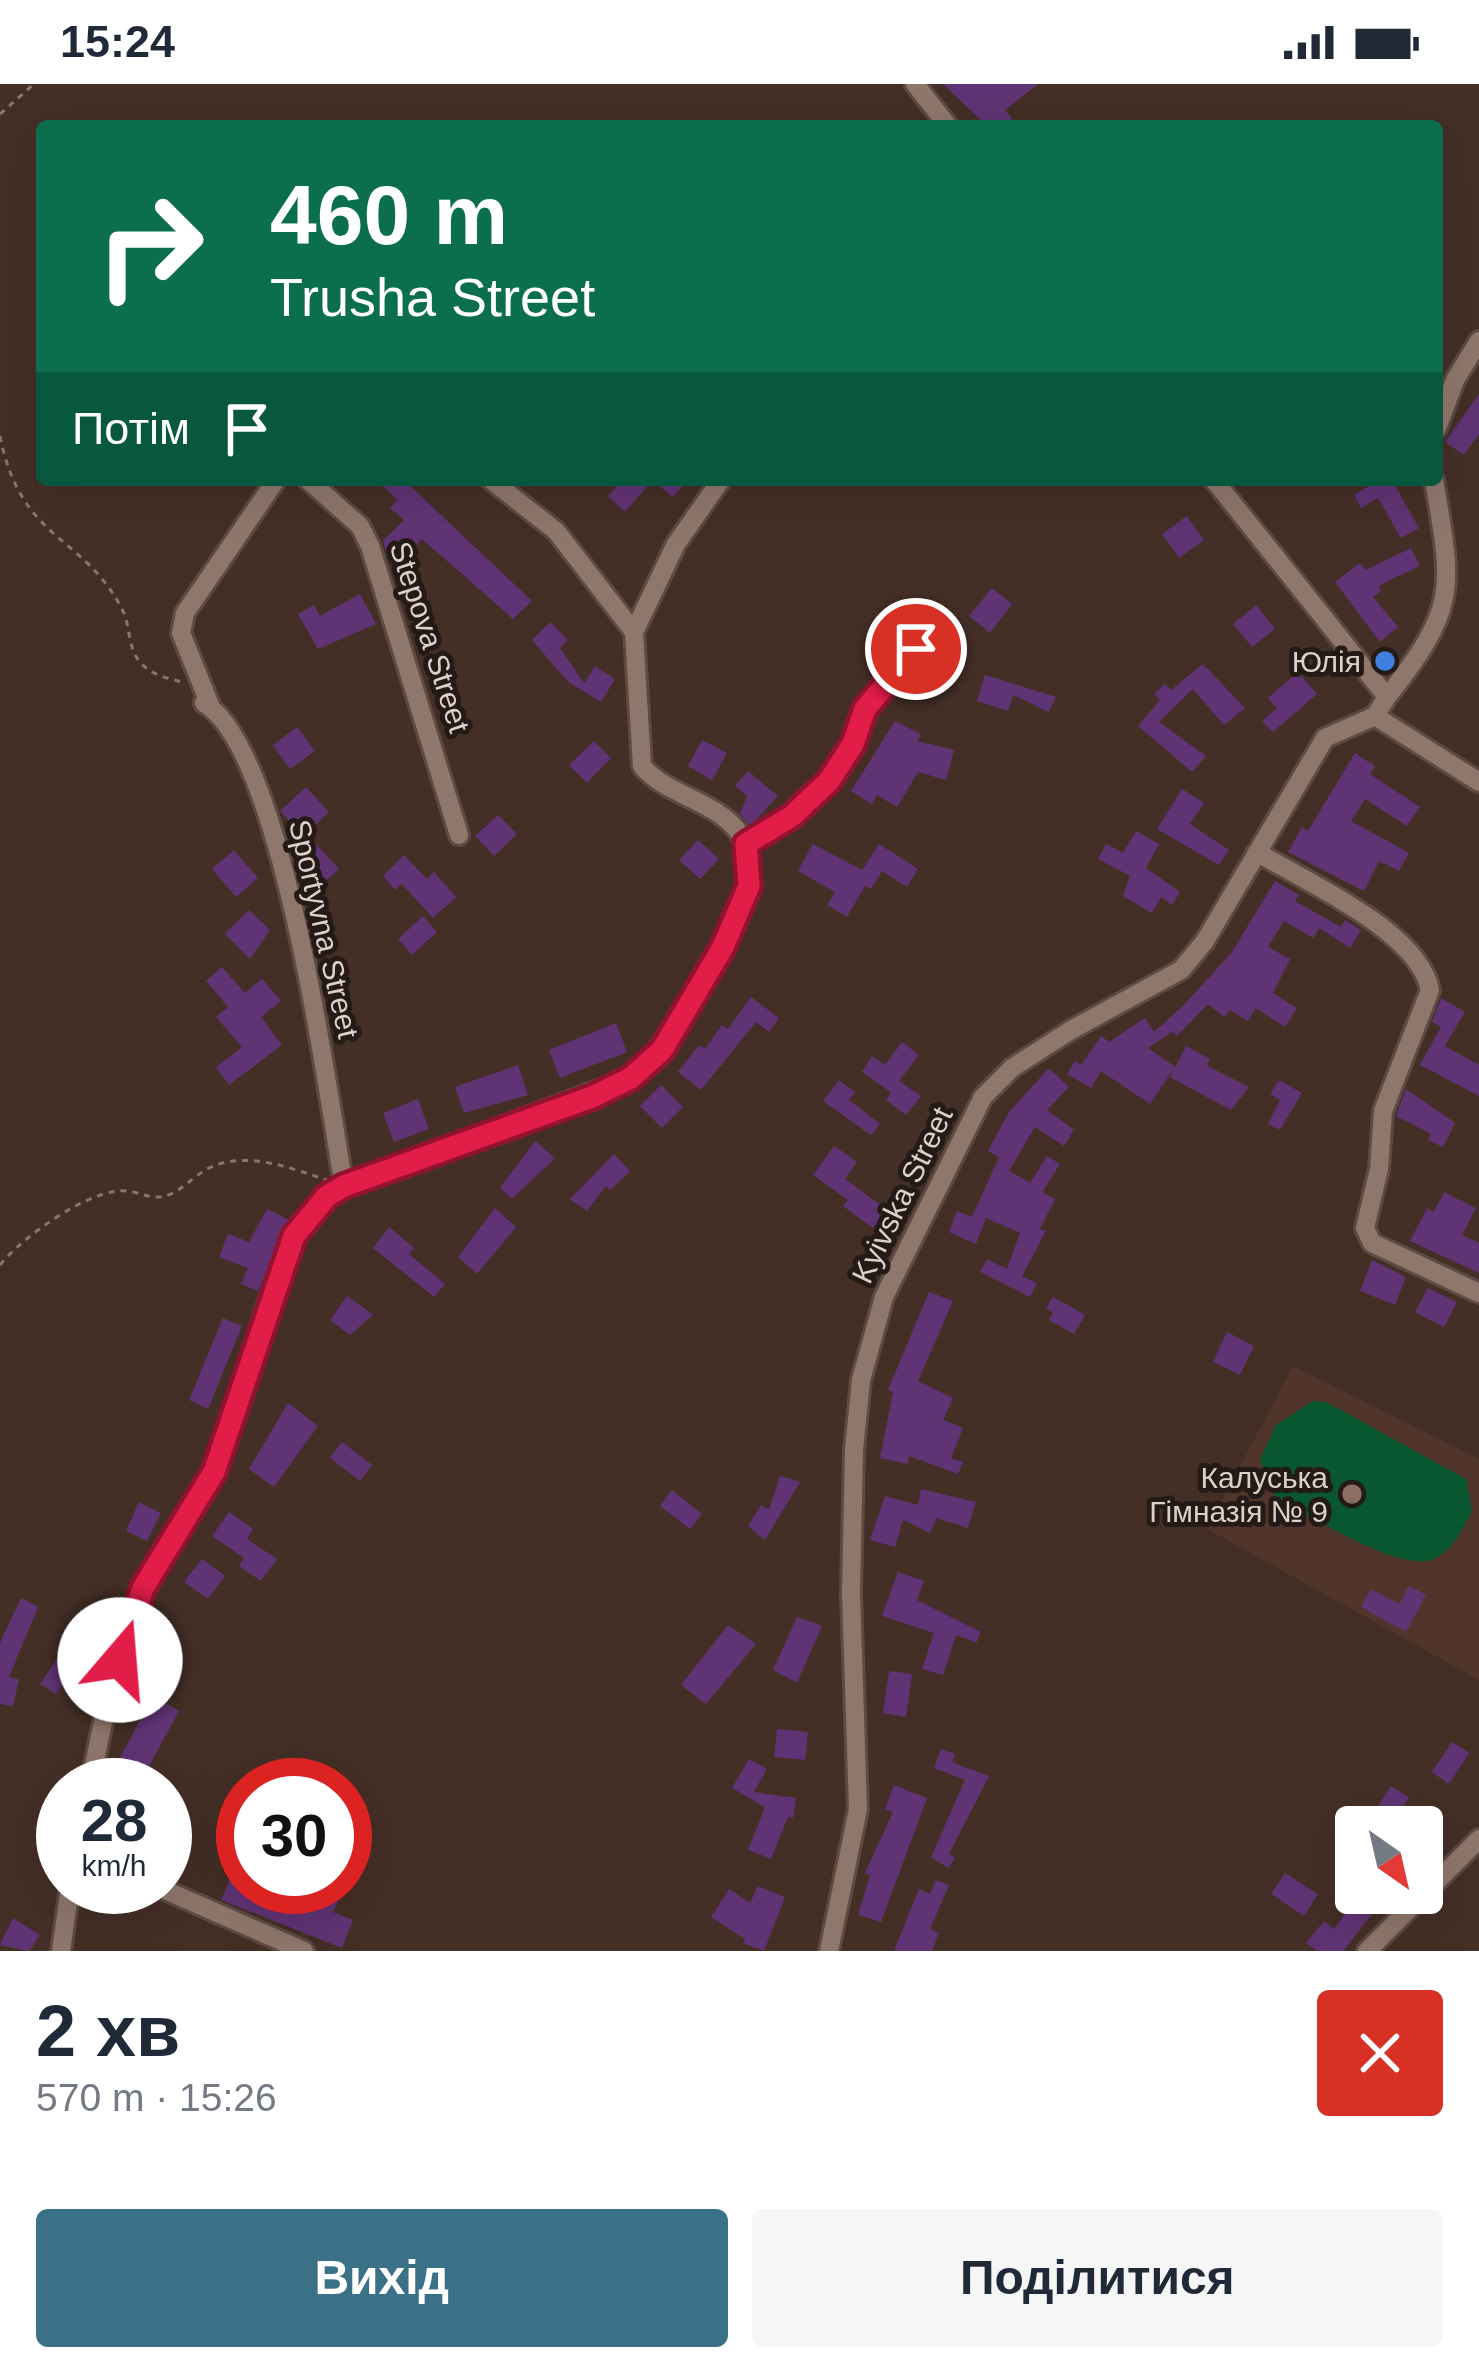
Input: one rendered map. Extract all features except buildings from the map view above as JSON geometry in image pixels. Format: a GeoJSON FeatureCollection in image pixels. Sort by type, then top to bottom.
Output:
{"type":"FeatureCollection","features":[{"type":"Feature","properties":{"kind":"street"},"geometry":{"type":"LineString","coordinates":[[916,84],[943,120]]}},
{"type":"Feature","properties":{"kind":"street"},"geometry":{"type":"LineString","coordinates":[[1443,412],[1479,340]]}},
{"type":"Feature","properties":{"kind":"street","name":"Sportyvna Street"},"geometry":{"type":"LineString","coordinates":[[272,486],[185,613],[181,633],[204,698],[262,795],[310,991],[344,1186]]}},
{"type":"Feature","properties":{"kind":"street","name":"Stepova Street"},"geometry":{"type":"LineString","coordinates":[[315,486],[360,526],[370,546],[459,835]]}},
{"type":"Feature","properties":{"kind":"street"},"geometry":{"type":"LineString","coordinates":[[499,486],[556,531],[634,632]]}},
{"type":"Feature","properties":{"kind":"street"},"geometry":{"type":"LineString","coordinates":[[96,1758],[108,1697],[143,1588],[214,1472],[294,1236],[327,1196],[344,1186],[631,1078],[662,1050],[723,947],[749,886],[746,844],[723,817],[651,777],[642,766],[634,632],[676,544],[717,486]]}},
{"type":"Feature","properties":{"kind":"street"},"geometry":{"type":"LineString","coordinates":[[1219,486],[1387,697]]}},
{"type":"Feature","properties":{"kind":"street"},"geometry":{"type":"LineString","coordinates":[[1435,486],[1447,600],[1430,638],[1376,716],[1479,782]]}},
{"type":"Feature","properties":{"kind":"street"},"geometry":{"type":"LineString","coordinates":[[746,844],[792,816],[829,781],[853,744],[865,709],[916,649],[932,644]]}},
{"type":"Feature","properties":{"kind":"street","name":"Kyivska Street"},"geometry":{"type":"LineString","coordinates":[[830,1951],[859,1809],[850,1594],[854,1450],[861,1380],[884,1297],[983,1096],[1012,1068],[1071,1030],[1181,970],[1205,941],[1325,738],[1376,716]]}},
{"type":"Feature","properties":{"kind":"street"},"geometry":{"type":"LineString","coordinates":[[1258,852],[1404,942],[1426,970],[1430,990],[1383,1111],[1379,1169],[1365,1228],[1372,1244],[1479,1293]]}},
{"type":"Feature","properties":{"kind":"street"},"geometry":{"type":"LineString","coordinates":[[1366,1951],[1479,1839]]}},
{"type":"Feature","properties":{"kind":"street"},"geometry":{"type":"LineString","coordinates":[[192,1902],[304,1951]]}},
{"type":"Feature","properties":{"kind":"street"},"geometry":{"type":"LineString","coordinates":[[61,1951],[66,1914]]}},
{"type":"Feature","properties":{"kind":"path"},"geometry":{"type":"LineString","coordinates":[[0,114],[34,84]]}},
{"type":"Feature","properties":{"kind":"path"},"geometry":{"type":"LineString","coordinates":[[0,436],[7,473],[26,510],[94,573],[123,611],[141,664],[204,698]]}},
{"type":"Feature","properties":{"kind":"path"},"geometry":{"type":"LineString","coordinates":[[0,1264],[38,1228],[104,1196],[125,1190],[144,1198],[170,1195],[212,1166],[238,1160],[265,1162],[344,1186]]}},
{"type":"Feature","properties":{"kind":"shaded area","name":"Калуська Гімназія № 9"},"geometry":{"type":"Polygon","coordinates":[[[1293,1366],[1479,1459],[1479,1680],[1207,1529],[1293,1366]]]}},
{"type":"Feature","properties":{"kind":"green space"},"geometry":{"type":"Polygon","coordinates":[[[1313,1401],[1326,1402],[1466,1479],[1472,1511],[1444,1552],[1430,1560],[1396,1557],[1275,1498],[1260,1459],[1276,1425],[1313,1401]]]}},
{"type":"Feature","properties":{"kind":"place","name":"Юлія"},"geometry":{"type":"Point","coordinates":[1385,661]}},
{"type":"Feature","properties":{"kind":"place","name":"Калуська Гімназія № 9"},"geometry":{"type":"Point","coordinates":[1352,1494]}},
{"type":"Feature","properties":{"kind":"route"},"geometry":{"type":"LineString","coordinates":[[120,1660],[143,1588],[165,1545],[194,1509],[214,1472],[294,1236],[327,1196],[344,1186],[592,1097],[631,1078],[662,1050],[723,947],[749,886],[746,844],[792,816],[829,781],[853,744],[865,709],[916,649]]}}]}
